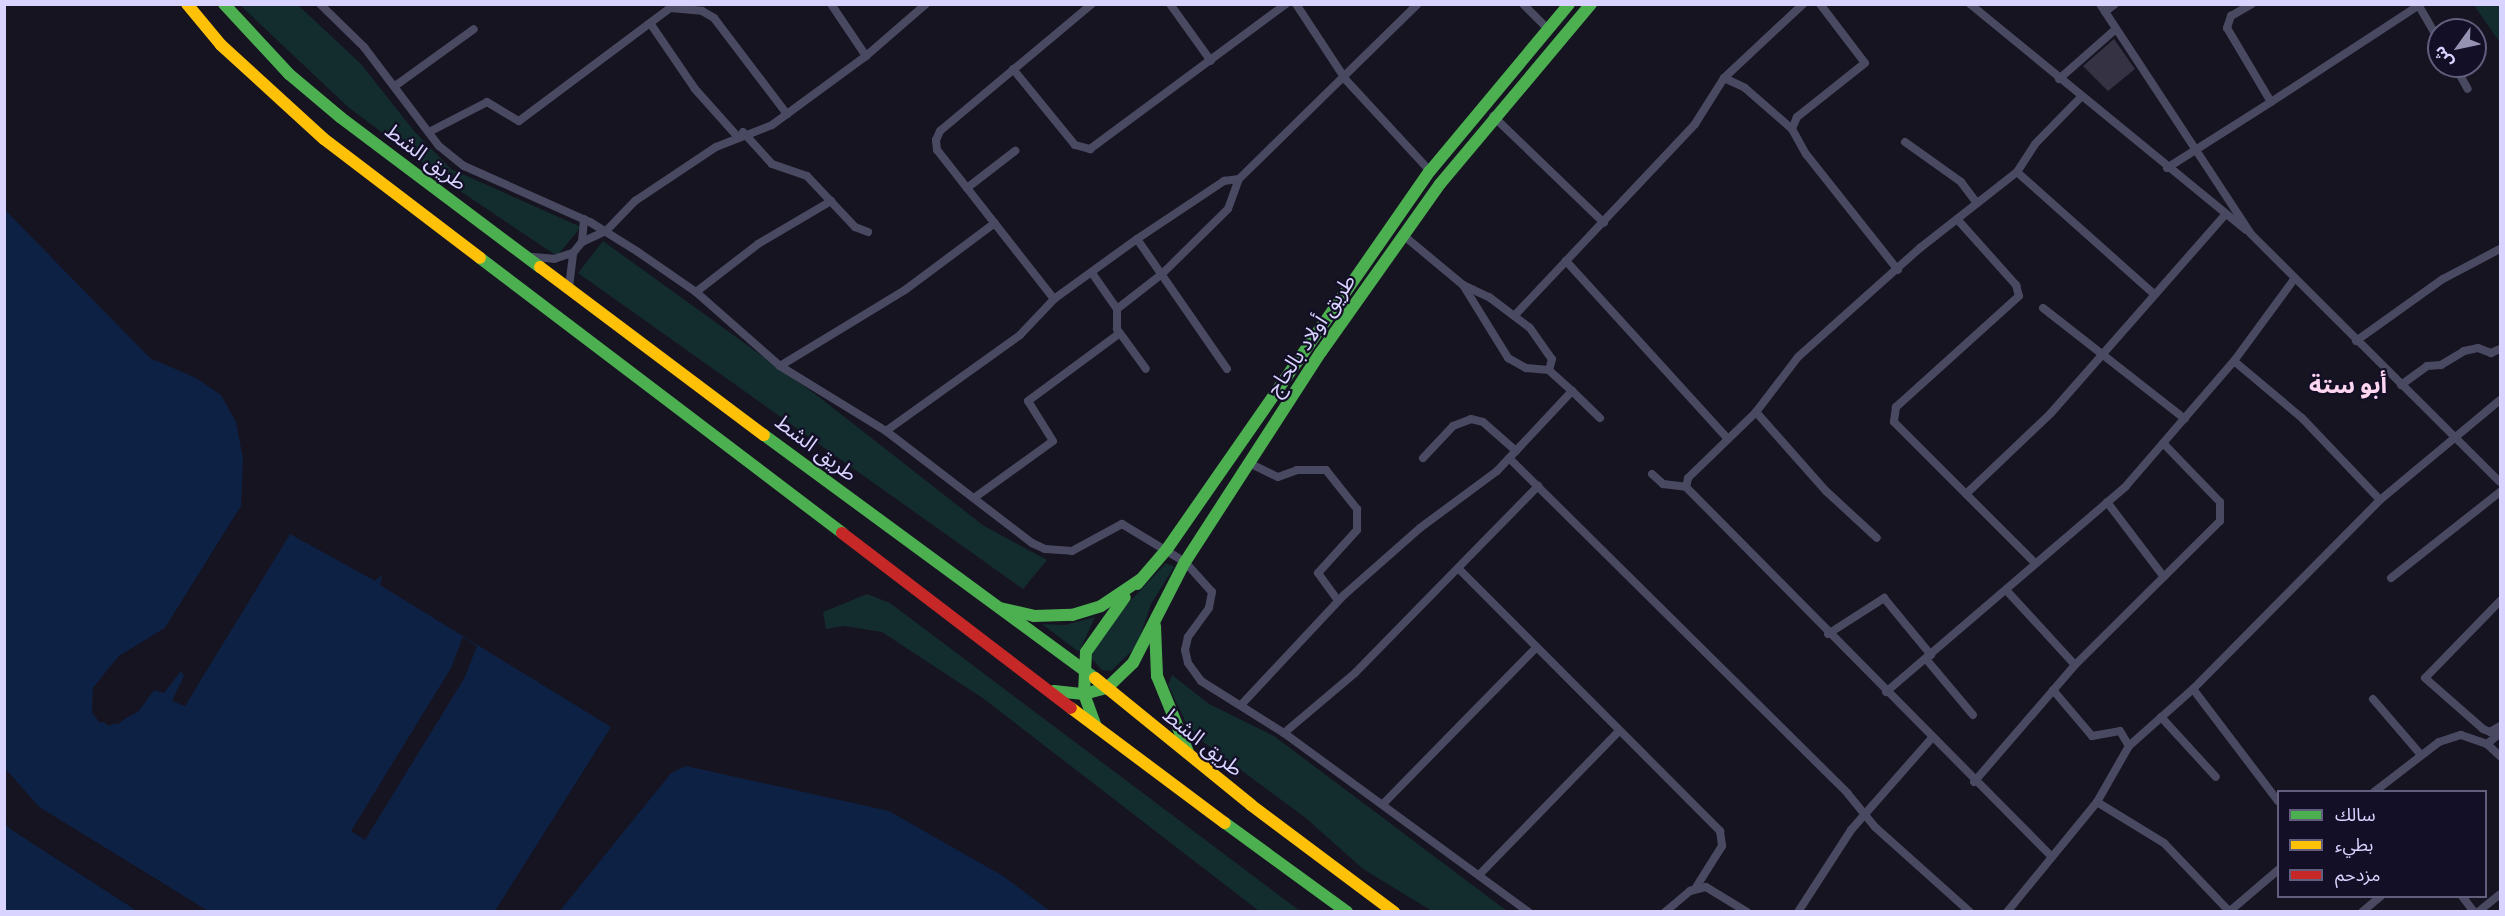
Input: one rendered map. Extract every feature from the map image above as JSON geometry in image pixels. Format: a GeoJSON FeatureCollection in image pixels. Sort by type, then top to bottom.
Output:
{"type":"FeatureCollection","features":[{"type":"Feature","properties":{"kind":"main road"},"geometry":{"type":"LineString","coordinates":[[187,4],[221,45],[324,139],[1095,724],[1347,912]]}},
{"type":"Feature","properties":{"kind":"main road","name":"طريق الشط"},"geometry":{"type":"LineString","coordinates":[[224,4],[289,74],[332,110],[989,605],[1082,668],[1191,758],[1394,912]]}},
{"type":"Feature","properties":{"kind":"main road","name":"طريق أولاد بالحاج"},"geometry":{"type":"LineString","coordinates":[[1095,724],[1084,694],[1082,668],[1099,628],[1167,549],[1430,171],[1569,4]]}},
{"type":"Feature","properties":{"kind":"main road","name":"طريق أولاد بالحاج"},"geometry":{"type":"LineString","coordinates":[[1107,688],[1132,663],[1155,626],[1185,562],[1403,235],[1494,116],[1591,4]]}},
{"type":"Feature","properties":{"kind":"main road"},"geometry":{"type":"LineString","coordinates":[[989,605],[1034,616],[1072,615],[1101,606],[1141,579]]}},
{"type":"Feature","properties":{"kind":"main road"},"geometry":{"type":"LineString","coordinates":[[1155,626],[1157,676],[1191,758]]}},
{"type":"Feature","properties":{"kind":"main road"},"geometry":{"type":"LineString","coordinates":[[1054,691],[1084,694],[1107,688]]}},
{"type":"Feature","properties":{"kind":"street"},"geometry":{"type":"LineString","coordinates":[[320,4],[395,86],[429,132],[464,166],[606,231],[696,292],[780,366],[886,431],[1045,549],[1071,550],[1116,524],[1167,549],[1185,562],[1207,582],[1212,598],[1188,637],[1188,663],[1208,687],[1284,733],[1529,912]]}},
{"type":"Feature","properties":{"kind":"street"},"geometry":{"type":"LineString","coordinates":[[831,4],[866,56]]}},
{"type":"Feature","properties":{"kind":"street"},"geometry":{"type":"LineString","coordinates":[[569,288],[573,253],[582,242],[606,231],[643,195],[740,134],[760,130],[787,114],[866,56],[926,4]]}},
{"type":"Feature","properties":{"kind":"street"},"geometry":{"type":"LineString","coordinates":[[1054,299],[937,150],[936,140],[1013,69],[1092,4]]}},
{"type":"Feature","properties":{"kind":"street"},"geometry":{"type":"LineString","coordinates":[[1170,4],[1211,61]]}},
{"type":"Feature","properties":{"kind":"street"},"geometry":{"type":"LineString","coordinates":[[1013,69],[1083,150],[1098,145],[1286,4]]}},
{"type":"Feature","properties":{"kind":"street"},"geometry":{"type":"LineString","coordinates":[[1296,4],[1346,80],[1430,171]]}},
{"type":"Feature","properties":{"kind":"street"},"geometry":{"type":"LineString","coordinates":[[1117,309],[1163,273],[1228,209],[1239,179],[1346,80],[1418,4]]}},
{"type":"Feature","properties":{"kind":"street"},"geometry":{"type":"LineString","coordinates":[[1523,4],[1548,29]]}},
{"type":"Feature","properties":{"kind":"street"},"geometry":{"type":"LineString","coordinates":[[1515,315],[1695,124],[1724,78],[1803,4]]}},
{"type":"Feature","properties":{"kind":"street"},"geometry":{"type":"LineString","coordinates":[[1792,129],[1797,117],[1865,63],[1820,4]]}},
{"type":"Feature","properties":{"kind":"street"},"geometry":{"type":"LineString","coordinates":[[1970,4],[2080,98],[2251,234],[2500,482]]}},
{"type":"Feature","properties":{"kind":"street"},"geometry":{"type":"LineString","coordinates":[[2115,4],[2103,8],[2198,147],[2251,234]]}},
{"type":"Feature","properties":{"kind":"street"},"geometry":{"type":"LineString","coordinates":[[2252,4],[2231,16],[2227,28],[2271,102]]}},
{"type":"Feature","properties":{"kind":"street"},"geometry":{"type":"LineString","coordinates":[[2167,168],[2420,5]]}},
{"type":"Feature","properties":{"kind":"street"},"geometry":{"type":"LineString","coordinates":[[429,132],[487,102],[519,121],[650,23],[669,6],[702,11],[714,18],[787,114]]}},
{"type":"Feature","properties":{"kind":"street"},"geometry":{"type":"LineString","coordinates":[[650,23],[695,88],[740,134],[772,164],[807,176],[855,227],[868,232]]}},
{"type":"Feature","properties":{"kind":"street"},"geometry":{"type":"LineString","coordinates":[[395,86],[474,29]]}},
{"type":"Feature","properties":{"kind":"street"},"geometry":{"type":"LineString","coordinates":[[2060,79],[2116,29]]}},
{"type":"Feature","properties":{"kind":"street"},"geometry":{"type":"LineString","coordinates":[[1724,78],[1745,88],[1792,129],[1806,154],[1898,270]]}},
{"type":"Feature","properties":{"kind":"street"},"geometry":{"type":"LineString","coordinates":[[2462,78],[2468,89]]}},
{"type":"Feature","properties":{"kind":"street"},"geometry":{"type":"LineString","coordinates":[[1686,487],[1688,478],[1756,412],[1798,357],[1956,219],[2018,172],[2035,144],[2080,98]]}},
{"type":"Feature","properties":{"kind":"street"},"geometry":{"type":"LineString","coordinates":[[1494,116],[1604,223]]}},
{"type":"Feature","properties":{"kind":"street"},"geometry":{"type":"LineString","coordinates":[[1905,142],[1960,182],[1977,203]]}},
{"type":"Feature","properties":{"kind":"street"},"geometry":{"type":"LineString","coordinates":[[967,188],[1015,151]]}},
{"type":"Feature","properties":{"kind":"street"},"geometry":{"type":"LineString","coordinates":[[2018,172],[2154,294]]}},
{"type":"Feature","properties":{"kind":"street"},"geometry":{"type":"LineString","coordinates":[[886,431],[1020,335],[1054,299],[1137,238],[1224,181],[1239,179]]}},
{"type":"Feature","properties":{"kind":"street"},"geometry":{"type":"LineString","coordinates":[[696,292],[758,244],[831,201]]}},
{"type":"Feature","properties":{"kind":"street"},"geometry":{"type":"LineString","coordinates":[[1966,494],[2051,413],[2226,214]]}},
{"type":"Feature","properties":{"kind":"street"},"geometry":{"type":"LineString","coordinates":[[582,242],[584,219]]}},
{"type":"Feature","properties":{"kind":"street"},"geometry":{"type":"LineString","coordinates":[[1956,219],[2016,285],[2019,296],[1896,407],[1893,417],[1896,427],[2035,563]]}},
{"type":"Feature","properties":{"kind":"street"},"geometry":{"type":"LineString","coordinates":[[780,366],[905,290],[995,223]]}},
{"type":"Feature","properties":{"kind":"street"},"geometry":{"type":"LineString","coordinates":[[1403,235],[1463,285],[1515,315],[1543,344],[1552,359],[1549,370]]}},
{"type":"Feature","properties":{"kind":"street"},"geometry":{"type":"LineString","coordinates":[[1137,238],[1227,369]]}},
{"type":"Feature","properties":{"kind":"street"},"geometry":{"type":"LineString","coordinates":[[2356,340],[2443,279],[2500,249]]}},
{"type":"Feature","properties":{"kind":"street"},"geometry":{"type":"LineString","coordinates":[[523,254],[543,259],[573,253]]}},
{"type":"Feature","properties":{"kind":"street"},"geometry":{"type":"LineString","coordinates":[[1566,261],[1728,440]]}},
{"type":"Feature","properties":{"kind":"street"},"geometry":{"type":"LineString","coordinates":[[1092,273],[1117,309],[1115,326],[1146,369]]}},
{"type":"Feature","properties":{"kind":"street"},"geometry":{"type":"LineString","coordinates":[[1886,692],[2007,591],[2035,563],[2107,502],[2185,419],[2234,361],[2295,278]]}},
{"type":"Feature","properties":{"kind":"street"},"geometry":{"type":"LineString","coordinates":[[1463,285],[1508,358],[1526,368],[1549,370],[1600,418]]}},
{"type":"Feature","properties":{"kind":"street"},"geometry":{"type":"LineString","coordinates":[[2043,308],[2100,356],[2185,419]]}},
{"type":"Feature","properties":{"kind":"street"},"geometry":{"type":"LineString","coordinates":[[974,498],[1053,441],[1028,401],[1120,333]]}},
{"type":"Feature","properties":{"kind":"street"},"geometry":{"type":"LineString","coordinates":[[2401,385],[2427,366],[2441,365],[2464,351],[2478,348],[2491,353],[2500,348]]}},
{"type":"Feature","properties":{"kind":"street"},"geometry":{"type":"LineString","coordinates":[[2234,361],[2302,418],[2380,500]]}},
{"type":"Feature","properties":{"kind":"street"},"geometry":{"type":"LineString","coordinates":[[1241,705],[1338,601],[1420,528],[1509,458],[1572,391]]}},
{"type":"Feature","properties":{"kind":"street"},"geometry":{"type":"LineString","coordinates":[[2007,912],[2097,802],[2129,746],[2193,689],[2380,500],[2500,400]]}},
{"type":"Feature","properties":{"kind":"street"},"geometry":{"type":"LineString","coordinates":[[1756,412],[1826,491],[1876,538]]}},
{"type":"Feature","properties":{"kind":"street"},"geometry":{"type":"LineString","coordinates":[[1423,458],[1453,426],[1471,419],[1483,422],[1516,451]]}},
{"type":"Feature","properties":{"kind":"street"},"geometry":{"type":"LineString","coordinates":[[1974,782],[2075,665],[2220,521],[2223,510],[2163,443]]}},
{"type":"Feature","properties":{"kind":"street"},"geometry":{"type":"LineString","coordinates":[[1509,458],[1864,813],[1970,912]]}},
{"type":"Feature","properties":{"kind":"street"},"geometry":{"type":"LineString","coordinates":[[1249,463],[1278,477],[1323,469],[1358,509],[1357,530],[1318,573],[1338,601]]}},
{"type":"Feature","properties":{"kind":"street"},"geometry":{"type":"LineString","coordinates":[[1652,474],[1671,487],[1686,487],[1931,739],[2052,857]]}},
{"type":"Feature","properties":{"kind":"street"},"geometry":{"type":"LineString","coordinates":[[1284,733],[1355,673],[1460,569],[1538,486]]}},
{"type":"Feature","properties":{"kind":"street"},"geometry":{"type":"LineString","coordinates":[[2391,578],[2500,492]]}},
{"type":"Feature","properties":{"kind":"street"},"geometry":{"type":"LineString","coordinates":[[2107,502],[2164,578]]}},
{"type":"Feature","properties":{"kind":"street"},"geometry":{"type":"LineString","coordinates":[[1460,569],[1535,650],[1619,731],[1722,836],[1720,850],[1695,889],[1665,912]]}},
{"type":"Feature","properties":{"kind":"street"},"geometry":{"type":"LineString","coordinates":[[2007,591],[2075,665]]}},
{"type":"Feature","properties":{"kind":"street"},"geometry":{"type":"LineString","coordinates":[[1828,634],[1884,598],[1973,715]]}},
{"type":"Feature","properties":{"kind":"street"},"geometry":{"type":"LineString","coordinates":[[2500,601],[2425,678],[2483,729],[2500,726]]}},
{"type":"Feature","properties":{"kind":"street"},"geometry":{"type":"LineString","coordinates":[[1383,804],[1535,650]]}},
{"type":"Feature","properties":{"kind":"street"},"geometry":{"type":"LineString","coordinates":[[2193,689],[2277,800]]}},
{"type":"Feature","properties":{"kind":"street"},"geometry":{"type":"LineString","coordinates":[[2053,690],[2092,736],[2120,731],[2129,746]]}},
{"type":"Feature","properties":{"kind":"street"},"geometry":{"type":"LineString","coordinates":[[2373,699],[2421,755]]}},
{"type":"Feature","properties":{"kind":"street"},"geometry":{"type":"LineString","coordinates":[[2161,717],[2216,777]]}},
{"type":"Feature","properties":{"kind":"street"},"geometry":{"type":"LineString","coordinates":[[1479,875],[1619,731]]}},
{"type":"Feature","properties":{"kind":"street"},"geometry":{"type":"LineString","coordinates":[[2487,744],[2500,733]]}},
{"type":"Feature","properties":{"kind":"street"},"geometry":{"type":"LineString","coordinates":[[2377,790],[2439,742],[2461,735],[2487,744],[2500,756]]}},
{"type":"Feature","properties":{"kind":"street"},"geometry":{"type":"LineString","coordinates":[[1798,912],[1864,813],[1931,739]]}},
{"type":"Feature","properties":{"kind":"street"},"geometry":{"type":"LineString","coordinates":[[2097,802],[2164,843],[2230,911],[2277,871]]}},
{"type":"Feature","properties":{"kind":"street"},"geometry":{"type":"LineString","coordinates":[[1695,889],[1717,890],[1747,912]]}},
{"type":"Feature","properties":{"kind":"street"},"geometry":{"type":"LineString","coordinates":[[2463,898],[2476,912],[2500,894]]}},
{"type":"Feature","properties":{"kind":"street"},"geometry":{"type":"LineString","coordinates":[[2362,912],[2380,898]]}},
{"type":"Feature","properties":{"kind":"green space"},"geometry":{"type":"Polygon","coordinates":[[[240,5],[298,5],[361,64],[414,131],[451,169],[581,227],[557,256],[460,191],[348,107],[240,5]]]}},
{"type":"Feature","properties":{"kind":"green space"},"geometry":{"type":"Polygon","coordinates":[[[2474,5],[2500,5],[2500,43],[2487,24],[2487,18],[2483,18],[2474,5]]]}},
{"type":"Feature","properties":{"kind":"green space"},"geometry":{"type":"Polygon","coordinates":[[[603,241],[819,397],[984,526],[1047,560],[1023,589],[578,273],[603,241]]]}},
{"type":"Feature","properties":{"kind":"green space"},"geometry":{"type":"Polygon","coordinates":[[[1166,563],[1174,567],[1151,604],[1137,646],[1111,671],[1102,670],[1091,658],[1103,630],[1166,563]]]}},
{"type":"Feature","properties":{"kind":"green space"},"geometry":{"type":"Polygon","coordinates":[[[867,594],[890,603],[1300,911],[1259,911],[984,699],[882,632],[844,626],[826,629],[823,612],[867,594]]]}},
{"type":"Feature","properties":{"kind":"green space"},"geometry":{"type":"Polygon","coordinates":[[[1095,617],[1079,652],[1042,624],[1065,625],[1095,617]]]}},
{"type":"Feature","properties":{"kind":"green space"},"geometry":{"type":"Polygon","coordinates":[[[1172,675],[1209,704],[1274,736],[1507,911],[1432,911],[1363,869],[1307,819],[1191,733],[1168,685],[1172,675]]]}},
{"type":"Feature","properties":{"kind":"water"},"geometry":{"type":"Polygon","coordinates":[[[4,209],[150,358],[196,378],[221,395],[236,422],[243,459],[241,506],[165,628],[119,656],[93,688],[92,713],[109,726],[138,712],[154,690],[164,693],[181,671],[184,676],[172,701],[185,706],[290,534],[375,581],[382,575],[380,585],[611,727],[495,911],[208,911],[39,807],[6,771],[4,209]]]}},
{"type":"Feature","properties":{"kind":"water"},"geometry":{"type":"Polygon","coordinates":[[[686,766],[889,811],[1003,876],[1050,911],[559,912],[671,773],[686,766]]]}},
{"type":"Feature","properties":{"kind":"water"},"geometry":{"type":"Polygon","coordinates":[[[4,823],[12,830],[137,911],[5,911],[4,823]]]}},
{"type":"Feature","properties":{"kind":"pier"},"geometry":{"type":"Polygon","coordinates":[[[241,506],[167,630],[121,658],[96,689],[95,711],[101,719],[109,723],[133,713],[118,724],[99,722],[92,712],[93,688],[119,656],[165,628],[241,506]]]}},
{"type":"Feature","properties":{"kind":"pier"},"geometry":{"type":"Polygon","coordinates":[[[463,637],[477,646],[465,677],[365,840],[351,831],[451,668],[463,637]]]}},
{"type":"Feature","properties":{"kind":"pier"},"geometry":{"type":"Polygon","coordinates":[[[610,731],[498,912],[495,911],[610,731]]]}},
{"type":"Feature","properties":{"kind":"pier"},"geometry":{"type":"Polygon","coordinates":[[[5,768],[39,807],[208,911],[38,810],[18,791],[5,768]]]}},
{"type":"Feature","properties":{"kind":"pier"},"geometry":{"type":"Polygon","coordinates":[[[669,771],[671,773],[556,912],[556,910],[669,771]]]}},
{"type":"Feature","properties":{"kind":"pier"},"geometry":{"type":"Polygon","coordinates":[[[6,821],[13,828],[140,912],[12,830],[6,821]]]}},
{"type":"Feature","properties":{"kind":"building"},"geometry":{"type":"Polygon","coordinates":[[[2114,39],[2135,69],[2108,91],[2083,66],[2114,39]]]}},
{"type":"Feature","properties":{"kind":"traffic: fast"},"geometry":{"type":"LineString","coordinates":[[224,4],[289,74],[340,117],[540,267]]}},
{"type":"Feature","properties":{"kind":"traffic: fast"},"geometry":{"type":"LineString","coordinates":[[1137,584],[1167,549],[1430,171],[1569,4]]}},
{"type":"Feature","properties":{"kind":"traffic: fast"},"geometry":{"type":"LineString","coordinates":[[1054,691],[1084,694],[1107,688],[1133,663],[1185,562],[1321,352],[1440,184],[1591,4]]}},
{"type":"Feature","properties":{"kind":"traffic: fast"},"geometry":{"type":"LineString","coordinates":[[480,258],[842,533]]}},
{"type":"Feature","properties":{"kind":"traffic: fast"},"geometry":{"type":"LineString","coordinates":[[764,435],[1095,678]]}},
{"type":"Feature","properties":{"kind":"traffic: fast"},"geometry":{"type":"LineString","coordinates":[[1000,608],[1034,616],[1072,615],[1101,606],[1141,579]]}},
{"type":"Feature","properties":{"kind":"traffic: fast"},"geometry":{"type":"LineString","coordinates":[[1095,724],[1084,694],[1086,652],[1125,597]]}},
{"type":"Feature","properties":{"kind":"traffic: fast"},"geometry":{"type":"LineString","coordinates":[[1155,626],[1157,676],[1188,752]]}},
{"type":"Feature","properties":{"kind":"traffic: fast"},"geometry":{"type":"LineString","coordinates":[[1225,823],[1347,912]]}},
{"type":"Feature","properties":{"kind":"traffic: slow"},"geometry":{"type":"LineString","coordinates":[[187,4],[221,45],[324,139],[480,258]]}},
{"type":"Feature","properties":{"kind":"traffic: slow"},"geometry":{"type":"LineString","coordinates":[[540,267],[764,435]]}},
{"type":"Feature","properties":{"kind":"traffic: slow"},"geometry":{"type":"LineString","coordinates":[[1095,678],[1251,805],[1394,912]]}},
{"type":"Feature","properties":{"kind":"traffic: slow"},"geometry":{"type":"LineString","coordinates":[[1071,708],[1225,823]]}},
{"type":"Feature","properties":{"kind":"traffic: jam"},"geometry":{"type":"LineString","coordinates":[[842,533],[1071,708]]}},
{"type":"Feature","properties":{"kind":"district","name":"أبو ستة"},"geometry":{"type":"Point","coordinates":[2348,385]}}]}
